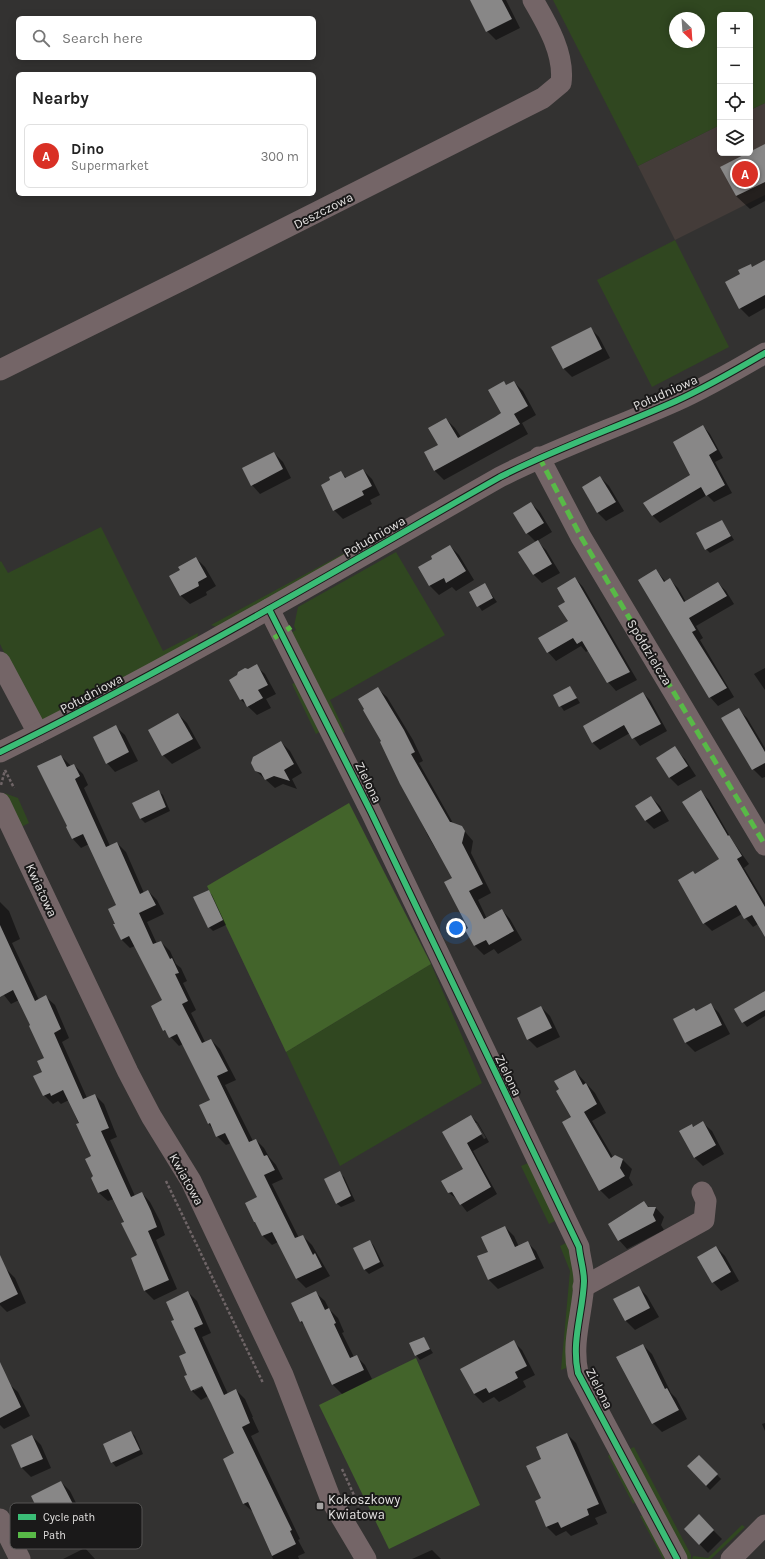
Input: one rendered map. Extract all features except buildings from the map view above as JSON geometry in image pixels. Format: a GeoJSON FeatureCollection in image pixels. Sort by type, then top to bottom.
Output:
{"type":"FeatureCollection","features":[{"type":"Feature","properties":{"kind":"street","name":"Deszczowa"},"geometry":{"type":"LineString","coordinates":[[0,370],[195,274],[543,98],[561,83],[563,71],[556,44],[533,0]]}},
{"type":"Feature","properties":{"kind":"street","name":"Południowa"},"geometry":{"type":"LineString","coordinates":[[0,752],[107,698],[269,609],[500,477],[539,457],[676,401],[714,383],[765,353]]}},
{"type":"Feature","properties":{"kind":"street","name":"Spółdzielcza"},"geometry":{"type":"LineString","coordinates":[[539,457],[581,537],[765,845]]}},
{"type":"Feature","properties":{"kind":"street","name":"Zielona"},"geometry":{"type":"LineString","coordinates":[[269,609],[358,784],[579,1247],[584,1280],[575,1343],[575,1359],[578,1372],[677,1559]]}},
{"type":"Feature","properties":{"kind":"street"},"geometry":{"type":"LineString","coordinates":[[0,662],[38,733]]}},
{"type":"Feature","properties":{"kind":"street","name":"Kwiatowa"},"geometry":{"type":"LineString","coordinates":[[0,803],[128,1072],[151,1116],[191,1181],[283,1375],[331,1500],[366,1559]]}},
{"type":"Feature","properties":{"kind":"street"},"geometry":{"type":"LineString","coordinates":[[583,1287],[704,1220],[706,1201],[702,1192]]}},
{"type":"Feature","properties":{"kind":"street"},"geometry":{"type":"LineString","coordinates":[[0,1519],[10,1546]]}},
{"type":"Feature","properties":{"kind":"street"},"geometry":{"type":"LineString","coordinates":[[731,1559],[765,1526]]}},
{"type":"Feature","properties":{"kind":"path"},"geometry":{"type":"LineString","coordinates":[[163,1175],[264,1385]]}},
{"type":"Feature","properties":{"kind":"shaded area"},"geometry":{"type":"Polygon","coordinates":[[[765,103],[765,195],[675,240],[638,166],[717,126],[717,156],[753,156],[753,109],[765,103]]]}},
{"type":"Feature","properties":{"kind":"green space"},"geometry":{"type":"Polygon","coordinates":[[[553,0],[765,0],[765,103],[753,109],[753,12],[717,12],[717,126],[638,166],[553,0]]]}},
{"type":"Feature","properties":{"kind":"green space"},"geometry":{"type":"Polygon","coordinates":[[[675,240],[729,347],[652,387],[597,280],[675,240]]]}},
{"type":"Feature","properties":{"kind":"green space"},"geometry":{"type":"Polygon","coordinates":[[[101,527],[163,651],[198,633],[197,640],[39,724],[0,644],[0,562],[1,561],[8,573],[101,527]]]}},
{"type":"Feature","properties":{"kind":"green space"},"geometry":{"type":"Polygon","coordinates":[[[363,543],[364,545],[219,628],[211,625],[363,543]]]}},
{"type":"Feature","properties":{"kind":"green space"},"geometry":{"type":"Polygon","coordinates":[[[396,552],[445,635],[330,700],[345,732],[341,734],[290,633],[296,630],[294,626],[298,607],[396,552]]]}},
{"type":"Feature","properties":{"kind":"green space"},"geometry":{"type":"Polygon","coordinates":[[[299,681],[323,730],[316,734],[292,684],[299,681]]]}},
{"type":"Feature","properties":{"kind":"green space"},"geometry":{"type":"Polygon","coordinates":[[[4,793],[18,798],[29,823],[21,827],[4,793]]]}},
{"type":"Feature","properties":{"kind":"green space"},"geometry":{"type":"Polygon","coordinates":[[[349,803],[431,964],[286,1052],[207,886],[349,803]]]}},
{"type":"Feature","properties":{"kind":"green space"},"geometry":{"type":"Polygon","coordinates":[[[431,964],[482,1083],[340,1166],[286,1052],[431,964]]]}},
{"type":"Feature","properties":{"kind":"green space"},"geometry":{"type":"Polygon","coordinates":[[[533,1161],[559,1219],[549,1224],[521,1166],[533,1161]]]}},
{"type":"Feature","properties":{"kind":"green space"},"geometry":{"type":"Polygon","coordinates":[[[566,1243],[575,1265],[566,1368],[561,1370],[570,1271],[560,1246],[566,1243]]]}},
{"type":"Feature","properties":{"kind":"green space"},"geometry":{"type":"Polygon","coordinates":[[[416,1358],[480,1505],[389,1549],[319,1405],[416,1358]]]}},
{"type":"Feature","properties":{"kind":"green space"},"geometry":{"type":"Polygon","coordinates":[[[634,1447],[691,1555],[691,1559],[688,1559],[684,1555],[626,1451],[634,1447]]]}},
{"type":"Feature","properties":{"kind":"green space"},"geometry":{"type":"Polygon","coordinates":[[[613,1453],[638,1500],[633,1504],[608,1456],[613,1453]]]}},
{"type":"Feature","properties":{"kind":"green space"},"geometry":{"type":"Polygon","coordinates":[[[646,1514],[672,1559],[663,1559],[640,1516],[646,1514]]]}},
{"type":"Feature","properties":{"kind":"green space"},"geometry":{"type":"Polygon","coordinates":[[[742,1525],[745,1527],[711,1559],[692,1559],[693,1556],[708,1558],[742,1525]]]}},
{"type":"Feature","properties":{"kind":"marked path"},"geometry":{"type":"LineString","coordinates":[[539,457],[581,537],[765,845]]}},
{"type":"Feature","properties":{"kind":"marked path"},"geometry":{"type":"LineString","coordinates":[[274,638],[291,627]]}},
{"type":"Feature","properties":{"kind":"cycle path"},"geometry":{"type":"LineString","coordinates":[[0,752],[190,653],[500,477],[522,466],[688,396],[765,353]]}},
{"type":"Feature","properties":{"kind":"cycle path"},"geometry":{"type":"LineString","coordinates":[[269,609],[371,812],[579,1247],[584,1281],[576,1349],[578,1373],[677,1559]]}},
{"type":"Feature","properties":{"kind":"place","name":"Dino"},"geometry":{"type":"Point","coordinates":[745,174]}},
{"type":"Feature","properties":{"kind":"place","name":"Kokoszkowy Kwiatowa"},"geometry":{"type":"Point","coordinates":[320,1506]}}]}
